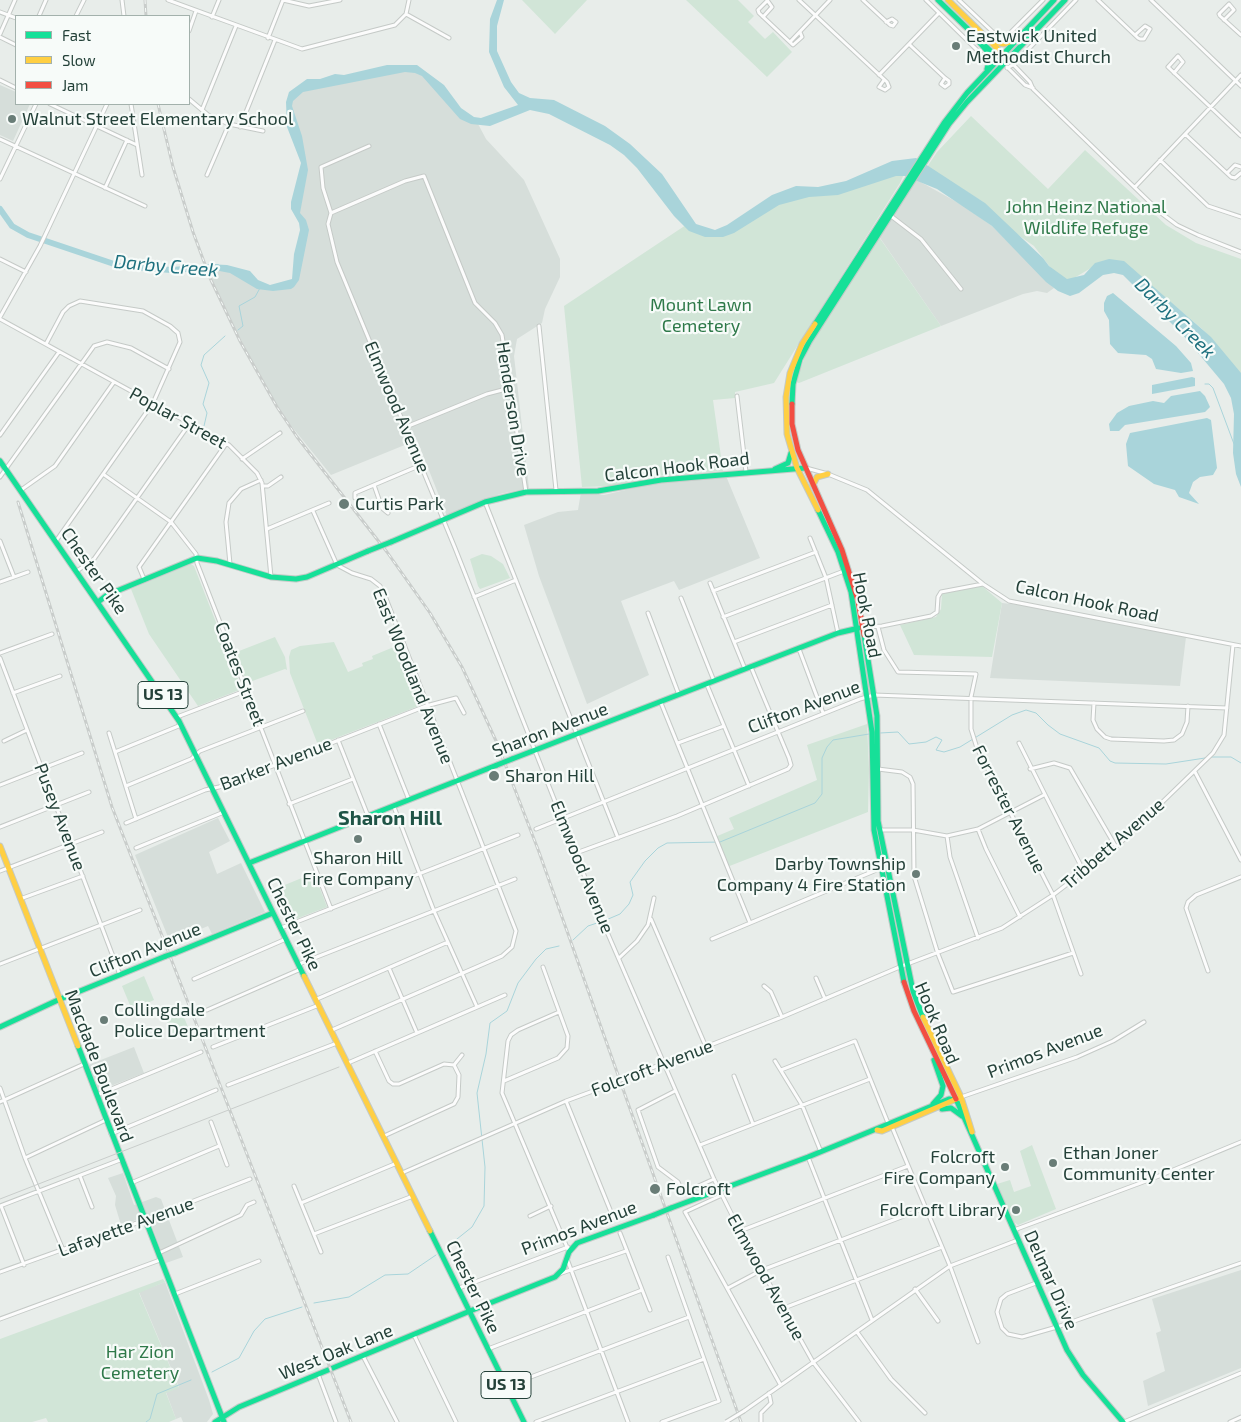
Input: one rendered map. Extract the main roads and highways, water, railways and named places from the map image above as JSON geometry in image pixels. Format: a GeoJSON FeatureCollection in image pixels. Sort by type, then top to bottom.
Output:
{"type":"FeatureCollection","features":[{"type":"Feature","properties":{"kind":"main road"},"geometry":{"type":"LineString","coordinates":[[938,0],[967,28],[1001,56],[1008,59]]}},
{"type":"Feature","properties":{"kind":"main road"},"geometry":{"type":"LineString","coordinates":[[948,0],[991,41],[1006,66]]}},
{"type":"Feature","properties":{"kind":"main road"},"geometry":{"type":"LineString","coordinates":[[926,154],[956,107],[1054,0]]}},
{"type":"Feature","properties":{"kind":"main road"},"geometry":{"type":"LineString","coordinates":[[926,154],[960,109],[1006,66],[1008,59],[1065,0]]}},
{"type":"Feature","properties":{"kind":"main road"},"geometry":{"type":"LineString","coordinates":[[967,28],[989,55],[986,73]]}},
{"type":"Feature","properties":{"kind":"main road"},"geometry":{"type":"LineString","coordinates":[[991,41],[1004,44],[1016,40]]}},
{"type":"Feature","properties":{"kind":"main road","name":"Hook Road"},"geometry":{"type":"LineString","coordinates":[[871,696],[845,570],[835,544],[797,468],[789,442],[785,406],[788,380],[795,357],[926,154]]}},
{"type":"Feature","properties":{"kind":"main road","name":"Hook Road"},"geometry":{"type":"LineString","coordinates":[[884,868],[875,734],[863,627],[858,601],[842,550],[805,468],[794,434],[791,413],[793,384],[800,359],[888,214]]}},
{"type":"Feature","properties":{"kind":"main road"},"geometry":{"type":"LineString","coordinates":[[775,469],[785,466],[790,460],[789,442]]}},
{"type":"Feature","properties":{"kind":"main road","name":"Chester Pike"},"geometry":{"type":"LineString","coordinates":[[0,461],[182,725],[280,929],[338,1042],[524,1422]]}},
{"type":"Feature","properties":{"kind":"main road","name":"Calcon Hook Road"},"geometry":{"type":"LineString","coordinates":[[98,602],[144,579],[197,558],[230,564],[271,577],[296,580],[485,502],[526,492],[556,490],[598,491],[661,480],[805,468]]}},
{"type":"Feature","properties":{"kind":"main road"},"geometry":{"type":"LineString","coordinates":[[813,486],[816,477],[828,474]]}},
{"type":"Feature","properties":{"kind":"main road","name":"Sharon Avenue"},"geometry":{"type":"LineString","coordinates":[[249,863],[838,633],[863,627]]}},
{"type":"Feature","properties":{"kind":"main road","name":"Hook Road"},"geometry":{"type":"LineString","coordinates":[[875,734],[873,816],[905,965],[911,1004],[957,1099]]}},
{"type":"Feature","properties":{"kind":"main road","name":"Macdade Boulevard"},"geometry":{"type":"LineString","coordinates":[[0,846],[120,1160],[161,1259],[223,1419]]}},
{"type":"Feature","properties":{"kind":"main road","name":"Clifton Avenue"},"geometry":{"type":"LineString","coordinates":[[0,1027],[58,1000],[273,912]]}},
{"type":"Feature","properties":{"kind":"main road","name":"Hook Road"},"geometry":{"type":"LineString","coordinates":[[905,965],[916,1002],[957,1099]]}},
{"type":"Feature","properties":{"kind":"main road"},"geometry":{"type":"LineString","coordinates":[[931,1109],[941,1095],[942,1086],[932,1049]]}},
{"type":"Feature","properties":{"kind":"main road","name":"Primos Avenue"},"geometry":{"type":"LineString","coordinates":[[559,1274],[567,1259],[568,1250],[573,1246],[671,1208],[721,1193],[877,1130],[882,1131],[890,1125],[957,1099]]}},
{"type":"Feature","properties":{"kind":"main road","name":"Delmar Drive"},"geometry":{"type":"LineString","coordinates":[[957,1099],[962,1116],[973,1137]]}},
{"type":"Feature","properties":{"kind":"main road","name":"Delmar Drive"},"geometry":{"type":"LineString","coordinates":[[957,1099],[1036,1283],[1073,1361],[1124,1422]]}},
{"type":"Feature","properties":{"kind":"main road"},"geometry":{"type":"LineString","coordinates":[[931,1109],[951,1108],[962,1116]]}},
{"type":"Feature","properties":{"kind":"main road","name":"West Oak Lane"},"geometry":{"type":"LineString","coordinates":[[215,1422],[223,1419],[239,1407],[559,1274]]}},
{"type":"Feature","properties":{"kind":"water"},"geometry":{"type":"Polygon","coordinates":[[[497,0],[504,0],[497,26],[497,51],[511,82],[519,93],[530,98],[554,100],[605,126],[630,144],[662,174],[696,224],[715,230],[727,225],[772,195],[796,186],[818,187],[846,181],[892,161],[916,158],[985,203],[1049,266],[1067,279],[1084,275],[1095,263],[1109,259],[1124,261],[1211,337],[1241,373],[1241,487],[1236,474],[1233,453],[1234,414],[1231,398],[1224,384],[1182,334],[1123,275],[1114,273],[1103,275],[1079,293],[1070,296],[1058,291],[1046,282],[992,226],[937,189],[905,176],[896,176],[838,195],[809,197],[779,205],[734,233],[723,237],[705,237],[689,231],[674,216],[637,168],[610,145],[549,114],[530,110],[490,126],[471,124],[460,119],[422,76],[405,72],[303,92],[293,101],[292,106],[302,136],[308,170],[300,213],[306,220],[309,230],[299,280],[294,287],[273,291],[257,289],[230,273],[209,269],[207,264],[227,265],[250,271],[258,280],[270,285],[292,279],[294,254],[300,230],[299,223],[291,209],[291,202],[301,163],[287,127],[286,102],[289,92],[307,79],[320,79],[335,74],[344,75],[387,65],[417,65],[444,85],[461,108],[474,117],[481,118],[518,105],[504,87],[489,52],[490,19],[497,0]]]}},
{"type":"Feature","properties":{"kind":"water"},"geometry":{"type":"Polygon","coordinates":[[[1113,293],[1176,346],[1191,363],[1193,371],[1181,373],[1156,369],[1152,359],[1146,355],[1118,353],[1110,344],[1109,320],[1104,311],[1104,303],[1107,296],[1113,293]]]}},
{"type":"Feature","properties":{"kind":"water"},"geometry":{"type":"Polygon","coordinates":[[[1195,378],[1195,386],[1152,394],[1152,385],[1195,378]]]}},
{"type":"Feature","properties":{"kind":"water"},"geometry":{"type":"Polygon","coordinates":[[[1200,391],[1205,396],[1210,407],[1205,412],[1125,425],[1119,431],[1110,431],[1109,424],[1117,413],[1129,406],[1153,401],[1164,403],[1171,396],[1200,391]]]}},
{"type":"Feature","properties":{"kind":"water"},"geometry":{"type":"Polygon","coordinates":[[[1207,418],[1211,420],[1217,468],[1213,475],[1200,477],[1193,482],[1189,493],[1199,504],[1179,497],[1175,490],[1154,484],[1128,466],[1126,444],[1130,433],[1207,418]]]}},
{"type":"Feature","properties":{"kind":"waterway","name":"Darby Creek"},"geometry":{"type":"LineString","coordinates":[[0,209],[12,226],[28,235],[120,266],[171,270],[217,267]]}},
{"type":"Feature","properties":{"kind":"waterway"},"geometry":{"type":"LineString","coordinates":[[238,330],[243,326],[239,306],[255,297],[260,288]]}},
{"type":"Feature","properties":{"kind":"waterway"},"geometry":{"type":"LineString","coordinates":[[204,426],[207,413],[203,404],[209,383],[201,365],[204,355],[225,336]]}},
{"type":"Feature","properties":{"kind":"waterway"},"geometry":{"type":"LineString","coordinates":[[1205,384],[1209,384],[1213,388],[1234,444]]}},
{"type":"Feature","properties":{"kind":"waterway"},"geometry":{"type":"LineString","coordinates":[[880,733],[898,732],[909,744],[926,742],[936,737],[942,740],[936,750],[944,752],[960,747],[1012,715],[1026,710],[1036,713],[1060,734],[1099,748],[1110,761],[1115,763],[1166,764],[1205,758]]}},
{"type":"Feature","properties":{"kind":"waterway"},"geometry":{"type":"LineString","coordinates":[[606,920],[620,914],[629,904],[633,895],[630,882],[645,861],[658,848],[667,843],[720,842],[815,803],[822,794],[822,758],[827,747],[833,740],[869,734]]}},
{"type":"Feature","properties":{"kind":"waterway"},"geometry":{"type":"LineString","coordinates":[[1209,757],[1231,757],[1241,763]]}},
{"type":"Feature","properties":{"kind":"waterway"},"geometry":{"type":"LineString","coordinates":[[573,940],[588,926],[600,922]]}},
{"type":"Feature","properties":{"kind":"waterway"},"geometry":{"type":"LineString","coordinates":[[447,1247],[472,1227],[484,1206],[485,1167],[477,1093],[486,1054],[490,1023],[507,1011],[518,983],[536,959],[546,949],[559,946]]}},
{"type":"Feature","properties":{"kind":"waterway"},"geometry":{"type":"LineString","coordinates":[[314,1303],[349,1297],[385,1275],[408,1274],[436,1255]]}},
{"type":"Feature","properties":{"kind":"waterway"},"geometry":{"type":"LineString","coordinates":[[212,1372],[239,1358],[254,1331],[265,1319],[302,1307]]}},
{"type":"Feature","properties":{"kind":"waterway"},"geometry":{"type":"LineString","coordinates":[[146,1422],[150,1419],[157,1394],[191,1380]]}},
{"type":"Feature","properties":{"kind":"tram line"},"geometry":{"type":"LineString","coordinates":[[0,1199],[339,1067]]}},
{"type":"Feature","properties":{"kind":"railway"},"geometry":{"type":"LineString","coordinates":[[145,0],[146,15]]}},
{"type":"Feature","properties":{"kind":"railway"},"geometry":{"type":"LineString","coordinates":[[158,105],[173,167],[193,232],[210,278],[240,341],[277,407],[297,437],[387,552],[430,613],[462,667],[497,743],[539,852],[741,1422]]}},
{"type":"Feature","properties":{"kind":"railway"},"geometry":{"type":"LineString","coordinates":[[18,502],[112,807],[351,1422]]}},
{"type":"Feature","properties":{"kind":"place","name":"Eastwick United Methodist Church"},"geometry":{"type":"Point","coordinates":[956,46]}},
{"type":"Feature","properties":{"kind":"place","name":"Walnut Street Elementary School"},"geometry":{"type":"Point","coordinates":[12,119]}},
{"type":"Feature","properties":{"kind":"place","name":"Curtis Park"},"geometry":{"type":"Point","coordinates":[344,504]}},
{"type":"Feature","properties":{"kind":"place","name":"Sharon Hill"},"geometry":{"type":"Point","coordinates":[494,776]}},
{"type":"Feature","properties":{"kind":"place","name":"Sharon Hill Fire Company"},"geometry":{"type":"Point","coordinates":[358,839]}},
{"type":"Feature","properties":{"kind":"place","name":"Darby Township Company 4 Fire Station"},"geometry":{"type":"Point","coordinates":[916,874]}},
{"type":"Feature","properties":{"kind":"place","name":"Collingdale Police Department"},"geometry":{"type":"Point","coordinates":[104,1020]}},
{"type":"Feature","properties":{"kind":"place","name":"Ethan Joner Community Center"},"geometry":{"type":"Point","coordinates":[1053,1163]}},
{"type":"Feature","properties":{"kind":"place","name":"Folcroft Fire Company"},"geometry":{"type":"Point","coordinates":[1005,1167]}},
{"type":"Feature","properties":{"kind":"place","name":"Folcroft"},"geometry":{"type":"Point","coordinates":[655,1189]}},
{"type":"Feature","properties":{"kind":"place","name":"Folcroft Library"},"geometry":{"type":"Point","coordinates":[1016,1210]}},
{"type":"Feature","properties":{"kind":"district","name":"Sharon Hill"},"geometry":{"type":"Point","coordinates":[390,818]}},
{"type":"Feature","properties":{"kind":"park label","name":"John Heinz National Wildlife Refuge"},"geometry":{"type":"Point","coordinates":[1086,217]}},
{"type":"Feature","properties":{"kind":"park label","name":"Mount Lawn Cemetery"},"geometry":{"type":"Point","coordinates":[701,315]}},
{"type":"Feature","properties":{"kind":"park label","name":"Har Zion Cemetery"},"geometry":{"type":"Point","coordinates":[140,1362]}}]}
